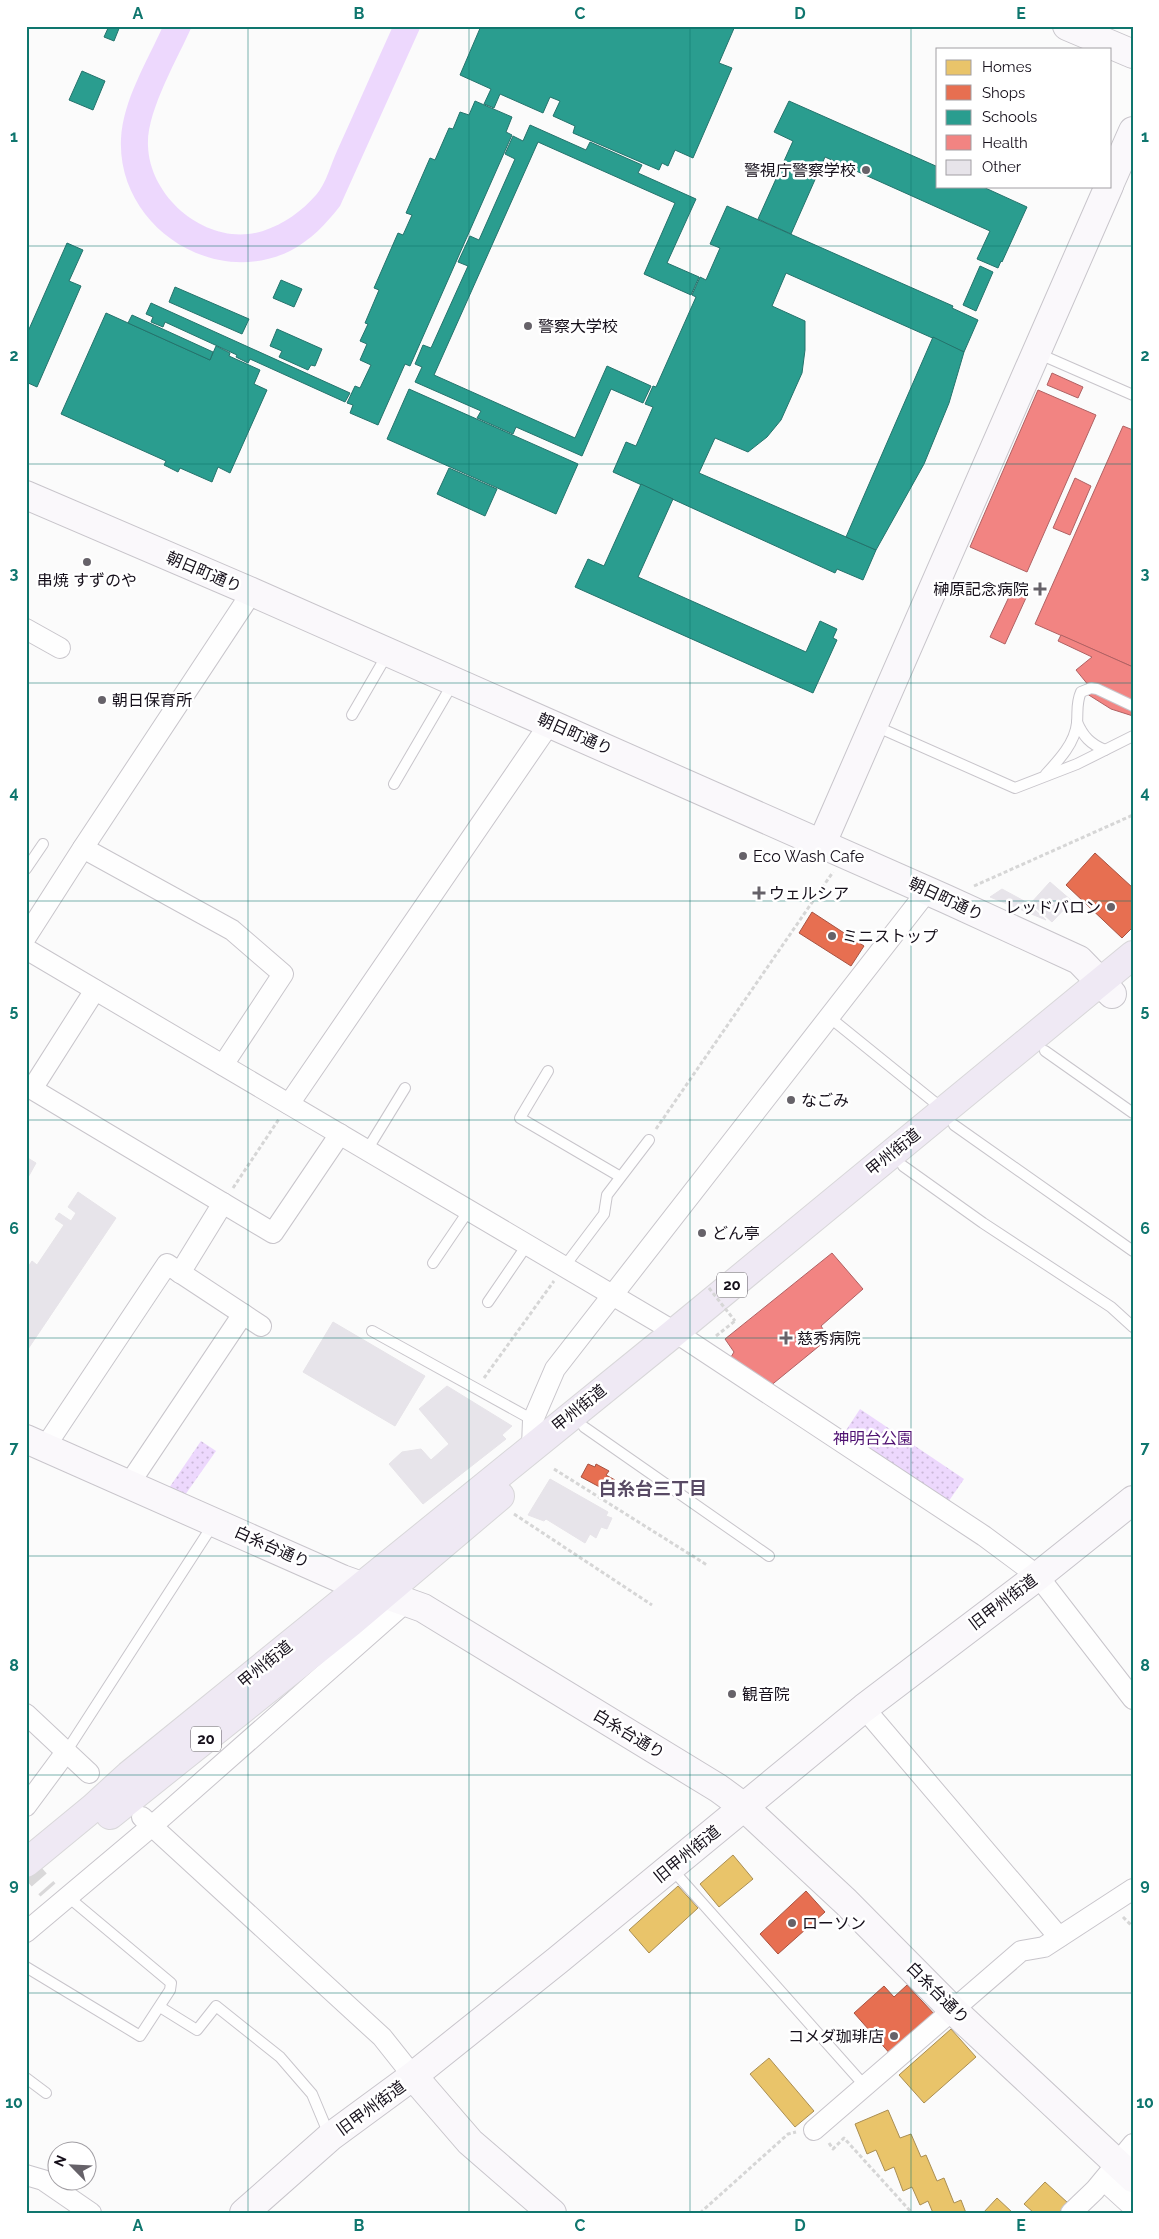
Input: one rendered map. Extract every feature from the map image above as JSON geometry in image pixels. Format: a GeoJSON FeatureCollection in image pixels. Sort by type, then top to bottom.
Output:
{"type":"FeatureCollection","features":[{"type":"Feature","properties":{"kind":"highway","name":"甲州街道"},"geometry":{"type":"LineString","coordinates":[[50,1893],[384,1594],[542,1459],[584,1427],[903,1166],[949,1118],[1046,1051],[1106,988],[1133,955]]}},
{"type":"Feature","properties":{"kind":"highway","name":"甲州街道"},"geometry":{"type":"LineString","coordinates":[[26,1862],[130,1775],[384,1594],[533,1433],[693,1337],[949,1118],[1106,988],[1133,976]]}},
{"type":"Feature","properties":{"kind":"street"},"geometry":{"type":"LineString","coordinates":[[1068,26],[1121,42]]}},
{"type":"Feature","properties":{"kind":"street"},"geometry":{"type":"LineString","coordinates":[[1112,180],[1133,131]]}},
{"type":"Feature","properties":{"kind":"street"},"geometry":{"type":"LineString","coordinates":[[822,842],[1109,188]]}},
{"type":"Feature","properties":{"kind":"street","name":"朝日町通り"},"geometry":{"type":"LineString","coordinates":[[26,495],[252,592],[937,894],[1079,960],[1106,988]]}},
{"type":"Feature","properties":{"kind":"street"},"geometry":{"type":"LineString","coordinates":[[26,937],[252,592]]}},
{"type":"Feature","properties":{"kind":"street"},"geometry":{"type":"LineString","coordinates":[[26,629],[60,648]]}},
{"type":"Feature","properties":{"kind":"street"},"geometry":{"type":"LineString","coordinates":[[289,1104],[550,723]]}},
{"type":"Feature","properties":{"kind":"street"},"geometry":{"type":"LineString","coordinates":[[83,848],[232,930],[283,974],[223,1065]]}},
{"type":"Feature","properties":{"kind":"street"},"geometry":{"type":"LineString","coordinates":[[533,1433],[555,1368],[828,1016],[937,894]]}},
{"type":"Feature","properties":{"kind":"street"},"geometry":{"type":"LineString","coordinates":[[26,949],[564,1267],[693,1337],[984,1536],[1038,1576],[1133,1699]]}},
{"type":"Feature","properties":{"kind":"street"},"geometry":{"type":"LineString","coordinates":[[95,990],[32,1089],[273,1233],[340,1134]]}},
{"type":"Feature","properties":{"kind":"street"},"geometry":{"type":"LineString","coordinates":[[180,1273],[223,1203]]}},
{"type":"Feature","properties":{"kind":"street"},"geometry":{"type":"LineString","coordinates":[[36,1443],[167,1264],[261,1326]]}},
{"type":"Feature","properties":{"kind":"street"},"geometry":{"type":"LineString","coordinates":[[129,1484],[243,1314]]}},
{"type":"Feature","properties":{"kind":"street","name":"白糸台通り"},"geometry":{"type":"LineString","coordinates":[[36,1443],[215,1522],[384,1594],[423,1608],[718,1788],[744,1808],[846,1902],[954,2011],[1129,2159]]}},
{"type":"Feature","properties":{"kind":"street","name":"旧甲州街道"},"geometry":{"type":"LineString","coordinates":[[244,2213],[330,2138],[413,2076],[558,1960],[864,1708],[1038,1576],[1133,1500]]}},
{"type":"Feature","properties":{"kind":"street"},"geometry":{"type":"LineString","coordinates":[[26,1932],[50,1893],[147,1821],[384,1594]]}},
{"type":"Feature","properties":{"kind":"street"},"geometry":{"type":"LineString","coordinates":[[864,1708],[1059,1937]]}},
{"type":"Feature","properties":{"kind":"street"},"geometry":{"type":"LineString","coordinates":[[26,1714],[89,1773]]}},
{"type":"Feature","properties":{"kind":"street"},"geometry":{"type":"LineString","coordinates":[[26,1806],[66,1752]]}},
{"type":"Feature","properties":{"kind":"street"},"geometry":{"type":"LineString","coordinates":[[147,1821],[382,2037],[470,2142],[552,2213]]}},
{"type":"Feature","properties":{"kind":"street"},"geometry":{"type":"LineString","coordinates":[[816,2128],[864,2084],[954,2011],[1021,1951],[1044,1947],[1133,1889]]}},
{"type":"Feature","properties":{"kind":"street"},"geometry":{"type":"LineString","coordinates":[[1129,2159],[1110,2186],[1133,2207]]}},
{"type":"Feature","properties":{"kind":"street"},"geometry":{"type":"LineString","coordinates":[[1071,2213],[1129,2159]]}},
{"type":"Feature","properties":{"kind":"street"},"geometry":{"type":"LineString","coordinates":[[26,2175],[43,2180],[91,2213]]}},
{"type":"Feature","properties":{"kind":"lane"},"geometry":{"type":"LineString","coordinates":[[1036,353],[1133,395]]}},
{"type":"Feature","properties":{"kind":"lane"},"geometry":{"type":"LineString","coordinates":[[352,715],[388,653]]}},
{"type":"Feature","properties":{"kind":"lane"},"geometry":{"type":"LineString","coordinates":[[394,784],[454,681]]}},
{"type":"Feature","properties":{"kind":"lane"},"geometry":{"type":"LineString","coordinates":[[1105,750],[1095,746],[1083,735],[1077,722],[1075,712],[1077,700],[1082,692],[1091,688],[1097,689],[1133,706]]}},
{"type":"Feature","properties":{"kind":"lane"},"geometry":{"type":"LineString","coordinates":[[1042,778],[1065,752],[1077,722]]}},
{"type":"Feature","properties":{"kind":"lane"},"geometry":{"type":"LineString","coordinates":[[872,725],[1015,788],[1042,778],[1133,736]]}},
{"type":"Feature","properties":{"kind":"lane"},"geometry":{"type":"LineString","coordinates":[[26,869],[43,844]]}},
{"type":"Feature","properties":{"kind":"lane"},"geometry":{"type":"LineString","coordinates":[[828,1016],[949,1118],[1133,1251]]}},
{"type":"Feature","properties":{"kind":"lane"},"geometry":{"type":"LineString","coordinates":[[1046,1051],[1133,1113]]}},
{"type":"Feature","properties":{"kind":"lane"},"geometry":{"type":"LineString","coordinates":[[548,1071],[520,1118],[620,1176]]}},
{"type":"Feature","properties":{"kind":"lane"},"geometry":{"type":"LineString","coordinates":[[367,1150],[405,1088]]}},
{"type":"Feature","properties":{"kind":"lane"},"geometry":{"type":"LineString","coordinates":[[564,1267],[604,1214],[607,1195],[649,1140]]}},
{"type":"Feature","properties":{"kind":"lane"},"geometry":{"type":"LineString","coordinates":[[903,1166],[983,1223],[1111,1307],[1133,1327]]}},
{"type":"Feature","properties":{"kind":"lane"},"geometry":{"type":"LineString","coordinates":[[434,1263],[469,1210]]}},
{"type":"Feature","properties":{"kind":"lane"},"geometry":{"type":"LineString","coordinates":[[488,1302],[527,1245]]}},
{"type":"Feature","properties":{"kind":"lane"},"geometry":{"type":"LineString","coordinates":[[372,1330],[476,1389],[533,1433]]}},
{"type":"Feature","properties":{"kind":"lane"},"geometry":{"type":"LineString","coordinates":[[584,1427],[769,1556]]}},
{"type":"Feature","properties":{"kind":"lane"},"geometry":{"type":"LineString","coordinates":[[66,1752],[215,1522]]}},
{"type":"Feature","properties":{"kind":"lane"},"geometry":{"type":"LineString","coordinates":[[670,1867],[864,2084]]}},
{"type":"Feature","properties":{"kind":"lane"},"geometry":{"type":"LineString","coordinates":[[26,1967],[140,2036],[170,1990],[171,1982],[50,1893]]}},
{"type":"Feature","properties":{"kind":"lane"},"geometry":{"type":"LineString","coordinates":[[160,2007],[197,2030],[216,2006],[287,2064],[312,2094],[330,2138]]}},
{"type":"Feature","properties":{"kind":"lane"},"geometry":{"type":"LineString","coordinates":[[26,2078],[46,2093]]}},
{"type":"Feature","properties":{"kind":"path"},"geometry":{"type":"LineString","coordinates":[[937,894],[1133,815]]}},
{"type":"Feature","properties":{"kind":"path"},"geometry":{"type":"LineString","coordinates":[[649,1140],[846,853]]}},
{"type":"Feature","properties":{"kind":"path"},"geometry":{"type":"LineString","coordinates":[[223,1203],[289,1104]]}},
{"type":"Feature","properties":{"kind":"path"},"geometry":{"type":"LineString","coordinates":[[476,1389],[564,1267]]}},
{"type":"Feature","properties":{"kind":"path"},"geometry":{"type":"LineString","coordinates":[[693,1337],[735,1321],[709,1288]]}},
{"type":"Feature","properties":{"kind":"path"},"geometry":{"type":"LineString","coordinates":[[554,1469],[707,1565]]}},
{"type":"Feature","properties":{"kind":"path"},"geometry":{"type":"LineString","coordinates":[[507,1509],[652,1605]]}},
{"type":"Feature","properties":{"kind":"path"},"geometry":{"type":"LineString","coordinates":[[700,2213],[788,2134],[816,2128],[833,2149],[844,2138],[912,2213]]}},
{"type":"Feature","properties":{"kind":"green space"},"geometry":{"type":"Polygon","coordinates":[[[163,26],[192,26],[164,85],[152,117],[148,146],[151,166],[159,184],[171,201],[186,215],[204,226],[223,232],[243,234],[263,231],[278,225],[299,212],[316,195],[325,180],[393,26],[421,26],[340,206],[318,231],[298,247],[260,261],[230,262],[201,255],[175,242],[152,222],[135,198],[124,170],[121,139],[123,124],[137,81],[163,26]]]}},
{"type":"Feature","properties":{"kind":"green space","name":"神明台公園"},"geometry":{"type":"Polygon","coordinates":[[[860,1409],[964,1479],[944,1508],[841,1438],[860,1409]]]}},
{"type":"Feature","properties":{"kind":"green space"},"geometry":{"type":"Polygon","coordinates":[[[201,1441],[216,1451],[185,1495],[169,1488],[201,1441]]]}},
{"type":"Feature","properties":{"kind":"building: Homes"},"geometry":{"type":"Polygon","coordinates":[[[733,1855],[753,1879],[719,1907],[700,1884],[733,1855]]]}},
{"type":"Feature","properties":{"kind":"building: Homes"},"geometry":{"type":"Polygon","coordinates":[[[678,1886],[698,1908],[649,1953],[629,1930],[678,1886]]]}},
{"type":"Feature","properties":{"kind":"building: Homes"},"geometry":{"type":"Polygon","coordinates":[[[951,2029],[976,2057],[924,2103],[899,2075],[951,2029]]]}},
{"type":"Feature","properties":{"kind":"building: Homes"},"geometry":{"type":"Polygon","coordinates":[[[769,2058],[814,2111],[795,2127],[750,2074],[769,2058]]]}},
{"type":"Feature","properties":{"kind":"building: Homes"},"geometry":{"type":"Polygon","coordinates":[[[888,2110],[900,2138],[911,2134],[921,2157],[926,2155],[937,2181],[944,2178],[954,2203],[961,2200],[966,2213],[933,2213],[928,2201],[920,2205],[912,2187],[903,2191],[894,2167],[885,2171],[876,2150],[867,2154],[855,2124],[888,2110]]]}},
{"type":"Feature","properties":{"kind":"building: Homes"},"geometry":{"type":"Polygon","coordinates":[[[1045,2182],[1068,2203],[1058,2213],[1034,2213],[1024,2204],[1045,2182]]]}},
{"type":"Feature","properties":{"kind":"building: Homes"},"geometry":{"type":"Polygon","coordinates":[[[997,2198],[1013,2213],[983,2213],[997,2198]]]}},
{"type":"Feature","properties":{"kind":"building: Shops","name":"レッドバロン"},"geometry":{"type":"Polygon","coordinates":[[[1095,853],[1133,888],[1133,927],[1122,938],[1066,885],[1095,853]]]}},
{"type":"Feature","properties":{"kind":"building: Shops"},"geometry":{"type":"Polygon","coordinates":[[[812,912],[864,946],[851,966],[799,933],[812,912]]]}},
{"type":"Feature","properties":{"kind":"building: Shops"},"geometry":{"type":"Polygon","coordinates":[[[588,1464],[595,1467],[596,1464],[609,1471],[606,1475],[615,1480],[609,1492],[581,1477],[588,1464]]]}},
{"type":"Feature","properties":{"kind":"building: Shops","name":"ローソン"},"geometry":{"type":"Polygon","coordinates":[[[806,1891],[825,1912],[778,1954],[760,1934],[806,1891]]]}},
{"type":"Feature","properties":{"kind":"building: Shops","name":"コメダ珈琲店"},"geometry":{"type":"Polygon","coordinates":[[[907,1985],[936,2016],[892,2056],[854,2013],[884,1986],[894,1997],[907,1985]]]}},
{"type":"Feature","properties":{"kind":"building: Schools"},"geometry":{"type":"Polygon","coordinates":[[[109,26],[120,26],[114,41],[104,37],[109,26]]]}},
{"type":"Feature","properties":{"kind":"building: Schools"},"geometry":{"type":"Polygon","coordinates":[[[481,26],[735,26],[719,63],[732,68],[693,158],[675,150],[668,166],[662,163],[659,170],[573,133],[575,126],[553,116],[560,101],[550,97],[543,113],[500,94],[494,108],[484,104],[491,89],[460,75],[481,26]]]}},
{"type":"Feature","properties":{"kind":"building: Schools"},"geometry":{"type":"Polygon","coordinates":[[[82,71],[105,81],[93,110],[69,100],[82,71]]]}},
{"type":"Feature","properties":{"kind":"building: Schools"},"geometry":{"type":"Polygon","coordinates":[[[475,101],[512,117],[506,132],[512,135],[410,366],[405,364],[378,425],[350,413],[353,405],[347,403],[355,386],[360,388],[371,365],[360,360],[367,344],[360,341],[368,324],[365,323],[379,290],[374,288],[398,233],[403,235],[412,215],[406,213],[430,158],[435,160],[449,128],[453,129],[460,112],[469,115],[475,101]]]}},
{"type":"Feature","properties":{"kind":"building: Schools"},"geometry":{"type":"Polygon","coordinates":[[[789,101],[936,166],[936,188],[985,188],[1027,207],[998,268],[977,259],[990,231],[825,157],[791,234],[758,219],[793,141],[774,132],[789,101]]]}},
{"type":"Feature","properties":{"kind":"building: Schools"},"geometry":{"type":"Polygon","coordinates":[[[530,125],[586,150],[590,142],[642,165],[638,173],[696,199],[667,263],[699,277],[691,295],[644,274],[675,203],[538,142],[434,375],[575,438],[607,366],[651,386],[643,403],[611,389],[582,456],[516,427],[513,434],[477,418],[481,411],[415,382],[422,367],[415,364],[423,345],[431,348],[468,266],[458,262],[470,236],[479,240],[515,159],[505,154],[513,136],[523,141],[530,125]]]}},
{"type":"Feature","properties":{"kind":"building: Schools"},"geometry":{"type":"Polygon","coordinates":[[[727,206],[953,306],[952,308],[978,320],[964,352],[786,273],[772,306],[805,321],[805,350],[802,373],[781,420],[767,437],[748,452],[715,438],[699,473],[876,550],[863,580],[837,569],[835,573],[613,472],[626,442],[636,446],[653,407],[645,404],[653,386],[656,387],[696,297],[692,295],[700,277],[706,280],[720,248],[710,244],[727,206]]]}},
{"type":"Feature","properties":{"kind":"building: Schools"},"geometry":{"type":"Polygon","coordinates":[[[67,243],[83,250],[69,281],[81,286],[37,387],[26,382],[26,336],[67,243]]]}},
{"type":"Feature","properties":{"kind":"building: Schools"},"geometry":{"type":"Polygon","coordinates":[[[980,266],[993,272],[976,311],[963,305],[980,266]]]}},
{"type":"Feature","properties":{"kind":"building: Schools"},"geometry":{"type":"Polygon","coordinates":[[[281,280],[302,289],[294,307],[273,298],[281,280]]]}},
{"type":"Feature","properties":{"kind":"building: Schools"},"geometry":{"type":"Polygon","coordinates":[[[175,287],[249,319],[242,334],[169,302],[175,287]]]}},
{"type":"Feature","properties":{"kind":"building: Schools"},"geometry":{"type":"Polygon","coordinates":[[[151,303],[350,393],[345,402],[250,359],[248,363],[236,357],[237,355],[165,322],[163,327],[151,322],[153,317],[146,314],[151,303]]]}},
{"type":"Feature","properties":{"kind":"building: Schools"},"geometry":{"type":"Polygon","coordinates":[[[106,313],[210,360],[216,346],[230,353],[229,356],[260,370],[254,384],[267,390],[230,473],[218,467],[212,482],[180,468],[178,472],[164,465],[166,461],[61,414],[106,313]]]}},
{"type":"Feature","properties":{"kind":"building: Schools"},"geometry":{"type":"Polygon","coordinates":[[[132,315],[213,352],[210,360],[128,323],[132,315]]]}},
{"type":"Feature","properties":{"kind":"building: Schools"},"geometry":{"type":"Polygon","coordinates":[[[277,329],[322,349],[315,366],[311,365],[308,370],[279,357],[282,351],[270,346],[277,329]]]}},
{"type":"Feature","properties":{"kind":"building: Schools"},"geometry":{"type":"Polygon","coordinates":[[[933,337],[964,352],[949,403],[924,464],[876,550],[846,537],[933,337]]]}},
{"type":"Feature","properties":{"kind":"building: Schools"},"geometry":{"type":"Polygon","coordinates":[[[409,389],[578,464],[556,514],[387,439],[409,389]]]}},
{"type":"Feature","properties":{"kind":"building: Schools"},"geometry":{"type":"Polygon","coordinates":[[[449,468],[497,489],[485,516],[437,494],[449,468]]]}},
{"type":"Feature","properties":{"kind":"building: Schools"},"geometry":{"type":"Polygon","coordinates":[[[641,484],[673,499],[638,577],[806,652],[820,621],[837,629],[833,638],[837,640],[813,693],[575,587],[588,559],[604,566],[641,484]]]}},
{"type":"Feature","properties":{"kind":"building: Health"},"geometry":{"type":"Polygon","coordinates":[[[1052,373],[1083,387],[1078,398],[1047,385],[1052,373]]]}},
{"type":"Feature","properties":{"kind":"building: Health"},"geometry":{"type":"Polygon","coordinates":[[[1038,390],[1096,415],[1027,572],[970,547],[1038,390]]]}},
{"type":"Feature","properties":{"kind":"building: Health"},"geometry":{"type":"Polygon","coordinates":[[[1123,426],[1133,430],[1133,667],[1035,624],[1123,426]]]}},
{"type":"Feature","properties":{"kind":"building: Health"},"geometry":{"type":"Polygon","coordinates":[[[1075,478],[1091,486],[1070,535],[1053,528],[1075,478]]]}},
{"type":"Feature","properties":{"kind":"building: Health"},"geometry":{"type":"Polygon","coordinates":[[[1016,582],[1030,589],[1005,644],[990,637],[1016,582]]]}},
{"type":"Feature","properties":{"kind":"building: Health"},"geometry":{"type":"Polygon","coordinates":[[[1061,635],[1133,667],[1133,716],[1111,709],[1084,692],[1089,686],[1076,670],[1092,657],[1058,641],[1061,635]]]}},
{"type":"Feature","properties":{"kind":"building: Health"},"geometry":{"type":"Polygon","coordinates":[[[832,1253],[863,1289],[821,1326],[829,1338],[769,1387],[741,1369],[731,1357],[734,1352],[725,1339],[832,1253]]]}},
{"type":"Feature","properties":{"kind":"building: Other"},"geometry":{"type":"Polygon","coordinates":[[[1050,882],[1072,901],[1052,922],[1031,903],[1050,882]]]}},
{"type":"Feature","properties":{"kind":"building: Other"},"geometry":{"type":"Polygon","coordinates":[[[1002,889],[1026,902],[1046,920],[990,897],[1002,889]]]}},
{"type":"Feature","properties":{"kind":"building: Other"},"geometry":{"type":"Polygon","coordinates":[[[26,1157],[36,1163],[26,1181],[26,1157]]]}},
{"type":"Feature","properties":{"kind":"building: Other"},"geometry":{"type":"Polygon","coordinates":[[[78,1192],[116,1218],[26,1352],[26,1270],[32,1261],[37,1265],[64,1225],[55,1219],[59,1213],[71,1221],[76,1213],[68,1207],[78,1192]]]}},
{"type":"Feature","properties":{"kind":"building: Other"},"geometry":{"type":"Polygon","coordinates":[[[333,1322],[425,1376],[395,1426],[303,1372],[333,1322]]]}},
{"type":"Feature","properties":{"kind":"building: Other"},"geometry":{"type":"Polygon","coordinates":[[[447,1386],[512,1426],[502,1435],[506,1439],[423,1504],[389,1464],[402,1452],[421,1449],[431,1460],[449,1444],[419,1409],[447,1386]]]}},
{"type":"Feature","properties":{"kind":"building: Other"},"geometry":{"type":"Polygon","coordinates":[[[550,1479],[608,1512],[606,1516],[612,1518],[607,1529],[601,1527],[596,1538],[590,1534],[585,1543],[546,1519],[544,1521],[528,1515],[550,1479]]]}},
{"type":"Feature","properties":{"kind":"tunnel"},"geometry":{"type":"LineString","coordinates":[[26,1865],[48,1890]]}},
{"type":"Feature","properties":{"kind":"place","name":"警視庁警察学校"},"geometry":{"type":"Point","coordinates":[866,170]}},
{"type":"Feature","properties":{"kind":"place","name":"警察大学校"},"geometry":{"type":"Point","coordinates":[528,326]}},
{"type":"Feature","properties":{"kind":"place","name":"串焼 すずのや"},"geometry":{"type":"Point","coordinates":[87,562]}},
{"type":"Feature","properties":{"kind":"place","name":"榊原記念病院"},"geometry":{"type":"Point","coordinates":[1040,589]}},
{"type":"Feature","properties":{"kind":"place","name":"朝日保育所"},"geometry":{"type":"Point","coordinates":[102,700]}},
{"type":"Feature","properties":{"kind":"place","name":"Eco Wash Cafe"},"geometry":{"type":"Point","coordinates":[743,856]}},
{"type":"Feature","properties":{"kind":"place","name":"ウェルシア"},"geometry":{"type":"Point","coordinates":[759,893]}},
{"type":"Feature","properties":{"kind":"place","name":"レッドバロン"},"geometry":{"type":"Point","coordinates":[1111,907]}},
{"type":"Feature","properties":{"kind":"place","name":"ミニストップ"},"geometry":{"type":"Point","coordinates":[832,936]}},
{"type":"Feature","properties":{"kind":"place","name":"なごみ"},"geometry":{"type":"Point","coordinates":[791,1100]}},
{"type":"Feature","properties":{"kind":"place","name":"どん亭"},"geometry":{"type":"Point","coordinates":[702,1233]}},
{"type":"Feature","properties":{"kind":"place","name":"慈秀病院"},"geometry":{"type":"Point","coordinates":[786,1338]}},
{"type":"Feature","properties":{"kind":"place","name":"観音院"},"geometry":{"type":"Point","coordinates":[732,1694]}},
{"type":"Feature","properties":{"kind":"place","name":"ローソン"},"geometry":{"type":"Point","coordinates":[792,1923]}},
{"type":"Feature","properties":{"kind":"place","name":"コメダ珈琲店"},"geometry":{"type":"Point","coordinates":[894,2036]}},
{"type":"Feature","properties":{"kind":"district","name":"白糸台三丁目"},"geometry":{"type":"Point","coordinates":[653,1488]}}]}
